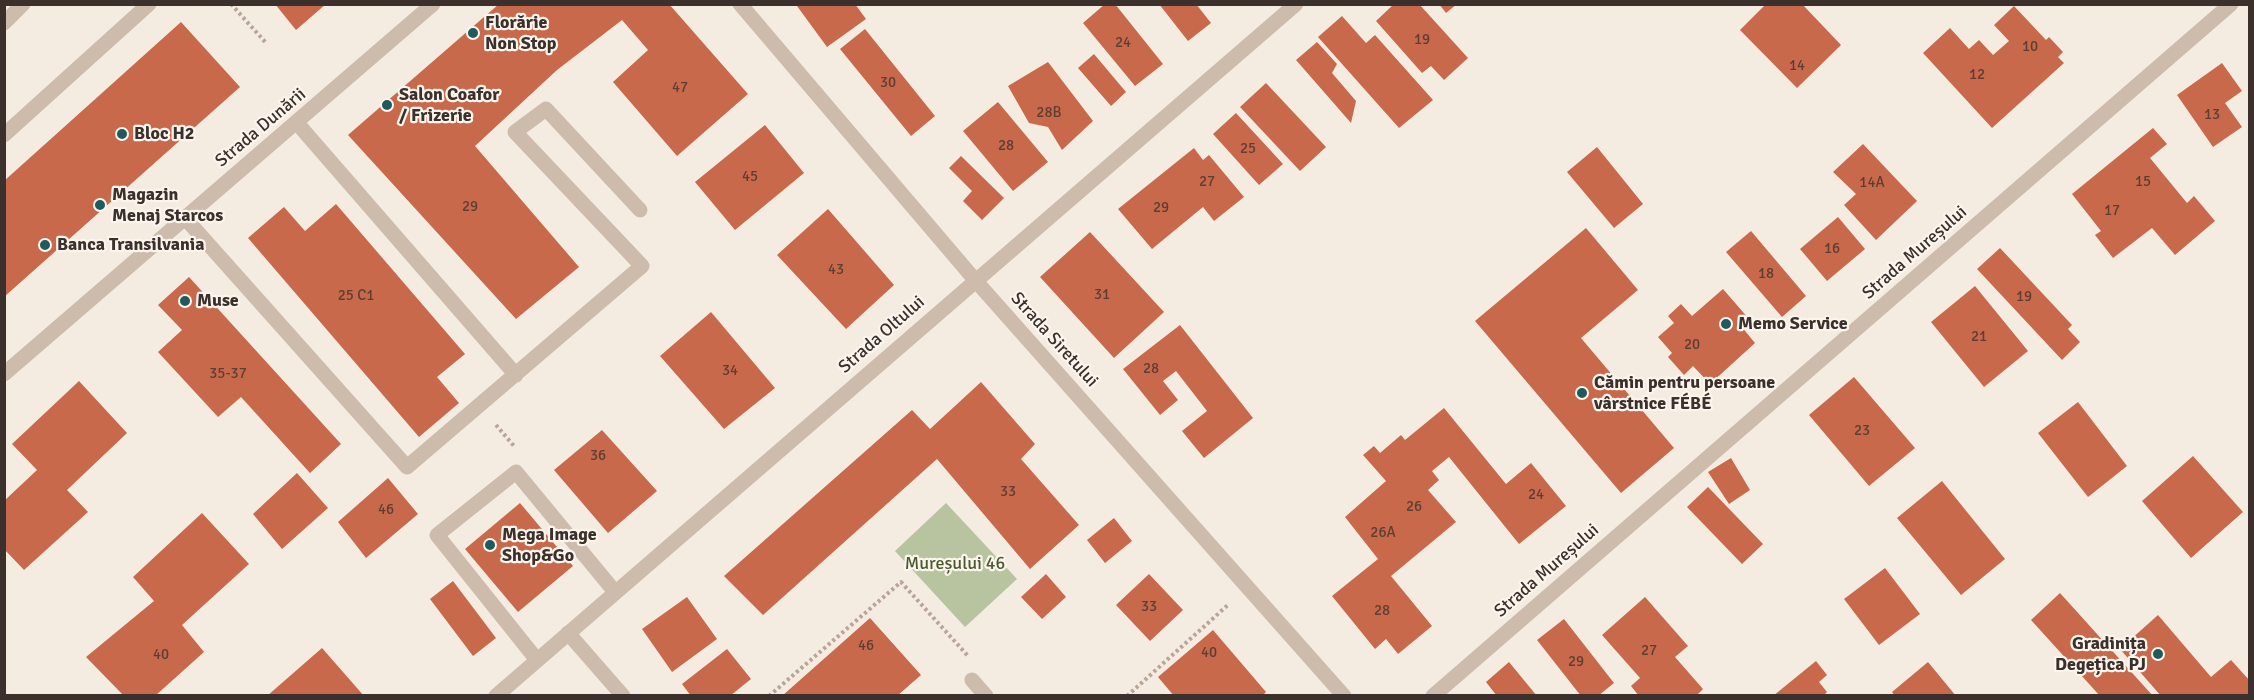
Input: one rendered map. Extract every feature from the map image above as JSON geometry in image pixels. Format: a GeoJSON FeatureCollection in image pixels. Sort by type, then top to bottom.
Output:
{"type":"FeatureCollection","features":[{"type":"Feature","properties":{"kind":"street"},"geometry":{"type":"LineString","coordinates":[[4,23],[23,4]]}},
{"type":"Feature","properties":{"kind":"street"},"geometry":{"type":"LineString","coordinates":[[4,135],[149,4]]}},
{"type":"Feature","properties":{"kind":"street","name":"Strada Dunării"},"geometry":{"type":"LineString","coordinates":[[4,374],[433,4]]}},
{"type":"Feature","properties":{"kind":"street","name":"Strada Siretului"},"geometry":{"type":"LineString","coordinates":[[740,4],[975,280],[1344,696]]}},
{"type":"Feature","properties":{"kind":"street","name":"Strada Oltului"},"geometry":{"type":"LineString","coordinates":[[496,696],[1296,4]]}},
{"type":"Feature","properties":{"kind":"street","name":"Strada Mureșului"},"geometry":{"type":"LineString","coordinates":[[1433,696],[2232,4]]}},
{"type":"Feature","properties":{"kind":"street"},"geometry":{"type":"LineString","coordinates":[[185,218],[407,467],[642,266],[515,132],[546,109],[640,210]]}},
{"type":"Feature","properties":{"kind":"street"},"geometry":{"type":"LineString","coordinates":[[297,123],[516,375]]}},
{"type":"Feature","properties":{"kind":"street"},"geometry":{"type":"LineString","coordinates":[[537,660],[437,535],[516,472],[615,592]]}},
{"type":"Feature","properties":{"kind":"street"},"geometry":{"type":"LineString","coordinates":[[568,633],[623,696]]}},
{"type":"Feature","properties":{"kind":"street"},"geometry":{"type":"LineString","coordinates":[[972,680],[986,696]]}},
{"type":"Feature","properties":{"kind":"path"},"geometry":{"type":"LineString","coordinates":[[231,4],[267,44]]}},
{"type":"Feature","properties":{"kind":"path"},"geometry":{"type":"LineString","coordinates":[[769,696],[901,582],[982,671],[972,680]]}},
{"type":"Feature","properties":{"kind":"path"},"geometry":{"type":"LineString","coordinates":[[1127,696],[1248,587]]}},
{"type":"Feature","properties":{"kind":"green space","name":"Mureșului 46"},"geometry":{"type":"Polygon","coordinates":[[[946,503],[1017,579],[965,627],[895,551],[946,503]]]}},
{"type":"Feature","properties":{"kind":"building"},"geometry":{"type":"Polygon","coordinates":[[[275,4],[326,4],[296,30],[275,4]]]}},
{"type":"Feature","properties":{"kind":"building"},"geometry":{"type":"Polygon","coordinates":[[[499,4],[669,4],[748,94],[677,156],[613,82],[648,50],[622,20],[557,70],[475,146],[579,267],[516,319],[348,135],[499,4]]]}},
{"type":"Feature","properties":{"kind":"building"},"geometry":{"type":"Polygon","coordinates":[[[800,4],[855,4],[866,19],[827,47],[797,6],[800,4]]]}},
{"type":"Feature","properties":{"kind":"building"},"geometry":{"type":"Polygon","coordinates":[[[1105,4],[1115,4],[1163,64],[1135,86],[1083,23],[1105,4]]]}},
{"type":"Feature","properties":{"kind":"building"},"geometry":{"type":"Polygon","coordinates":[[[1159,4],[1196,4],[1211,23],[1188,41],[1159,4]]]}},
{"type":"Feature","properties":{"kind":"building"},"geometry":{"type":"Polygon","coordinates":[[[1394,4],[1419,4],[1468,58],[1444,80],[1431,66],[1422,73],[1376,21],[1394,4]]]}},
{"type":"Feature","properties":{"kind":"building"},"geometry":{"type":"Polygon","coordinates":[[[1439,4],[1457,4],[1446,13],[1439,4]]]}},
{"type":"Feature","properties":{"kind":"building"},"geometry":{"type":"Polygon","coordinates":[[[1766,4],[1802,4],[1841,45],[1797,88],[1740,30],[1766,4]]]}},
{"type":"Feature","properties":{"kind":"building"},"geometry":{"type":"Polygon","coordinates":[[[2014,6],[2046,40],[2049,37],[2063,52],[2058,57],[2064,63],[1992,128],[1923,53],[1950,28],[1969,49],[1979,40],[1993,55],[2009,41],[1994,25],[2014,6]]]}},
{"type":"Feature","properties":{"kind":"building"},"geometry":{"type":"Polygon","coordinates":[[[1342,16],[1366,43],[1375,35],[1433,100],[1399,128],[1318,37],[1342,16]]]}},
{"type":"Feature","properties":{"kind":"building","name":"Bloc H2"},"geometry":{"type":"Polygon","coordinates":[[[181,22],[240,87],[4,297],[4,181],[181,22]]]}},
{"type":"Feature","properties":{"kind":"building"},"geometry":{"type":"Polygon","coordinates":[[[865,29],[935,116],[911,136],[840,49],[865,29]]]}},
{"type":"Feature","properties":{"kind":"building"},"geometry":{"type":"Polygon","coordinates":[[[1317,42],[1337,64],[1332,73],[1356,101],[1351,123],[1296,60],[1317,42]]]}},
{"type":"Feature","properties":{"kind":"building"},"geometry":{"type":"Polygon","coordinates":[[[1094,54],[1126,92],[1111,106],[1078,68],[1094,54]]]}},
{"type":"Feature","properties":{"kind":"building"},"geometry":{"type":"Polygon","coordinates":[[[1048,62],[1093,121],[1062,150],[1048,127],[1029,123],[1008,86],[1048,62]]]}},
{"type":"Feature","properties":{"kind":"building"},"geometry":{"type":"Polygon","coordinates":[[[2222,63],[2242,91],[2225,103],[2242,127],[2213,147],[2177,95],[2222,63]]]}},
{"type":"Feature","properties":{"kind":"building"},"geometry":{"type":"Polygon","coordinates":[[[1266,83],[1326,147],[1300,171],[1240,107],[1266,83]]]}},
{"type":"Feature","properties":{"kind":"building"},"geometry":{"type":"Polygon","coordinates":[[[998,102],[1048,162],[1013,191],[963,131],[998,102]]]}},
{"type":"Feature","properties":{"kind":"building"},"geometry":{"type":"Polygon","coordinates":[[[1236,113],[1283,164],[1259,185],[1213,134],[1236,113]]]}},
{"type":"Feature","properties":{"kind":"building"},"geometry":{"type":"Polygon","coordinates":[[[765,125],[804,173],[735,230],[695,182],[765,125]]]}},
{"type":"Feature","properties":{"kind":"building"},"geometry":{"type":"Polygon","coordinates":[[[2153,128],[2167,144],[2150,158],[2187,203],[2194,196],[2215,221],[2175,255],[2152,228],[2113,258],[2095,235],[2101,231],[2072,194],[2153,128]]]}},
{"type":"Feature","properties":{"kind":"building"},"geometry":{"type":"Polygon","coordinates":[[[1863,144],[1917,201],[1876,240],[1844,205],[1856,194],[1833,172],[1863,144]]]}},
{"type":"Feature","properties":{"kind":"building"},"geometry":{"type":"Polygon","coordinates":[[[1597,147],[1643,204],[1614,228],[1567,172],[1597,147]]]}},
{"type":"Feature","properties":{"kind":"building"},"geometry":{"type":"Polygon","coordinates":[[[1194,148],[1203,160],[1209,155],[1244,197],[1214,221],[1203,207],[1152,249],[1118,209],[1194,148]]]}},
{"type":"Feature","properties":{"kind":"building"},"geometry":{"type":"Polygon","coordinates":[[[961,156],[1004,198],[982,220],[963,201],[972,191],[949,168],[961,156]]]}},
{"type":"Feature","properties":{"kind":"building"},"geometry":{"type":"Polygon","coordinates":[[[336,204],[465,354],[437,377],[459,403],[419,437],[248,238],[284,207],[305,231],[336,204]]]}},
{"type":"Feature","properties":{"kind":"building"},"geometry":{"type":"Polygon","coordinates":[[[828,209],[894,285],[846,329],[777,255],[828,209]]]}},
{"type":"Feature","properties":{"kind":"building"},"geometry":{"type":"Polygon","coordinates":[[[1838,217],[1865,249],[1827,281],[1800,249],[1838,217]]]}},
{"type":"Feature","properties":{"kind":"building","name":"Cămin pentru persoane vârstnice FÉBÉ"},"geometry":{"type":"Polygon","coordinates":[[[1586,228],[1638,290],[1581,338],[1674,448],[1621,493],[1475,321],[1586,228]]]}},
{"type":"Feature","properties":{"kind":"building"},"geometry":{"type":"Polygon","coordinates":[[[1751,231],[1806,296],[1782,317],[1726,252],[1751,231]]]}},
{"type":"Feature","properties":{"kind":"building"},"geometry":{"type":"Polygon","coordinates":[[[1090,232],[1164,312],[1114,358],[1040,277],[1090,232]]]}},
{"type":"Feature","properties":{"kind":"building"},"geometry":{"type":"Polygon","coordinates":[[[2000,248],[2072,325],[2068,329],[2080,342],[2062,360],[1977,269],[2000,248]]]}},
{"type":"Feature","properties":{"kind":"building"},"geometry":{"type":"Polygon","coordinates":[[[189,277],[341,444],[310,473],[241,397],[218,417],[158,352],[182,330],[158,305],[189,277]]]}},
{"type":"Feature","properties":{"kind":"building"},"geometry":{"type":"Polygon","coordinates":[[[1975,286],[2028,351],[1984,387],[1931,322],[1975,286]]]}},
{"type":"Feature","properties":{"kind":"building"},"geometry":{"type":"Polygon","coordinates":[[[1723,289],[1749,319],[1741,326],[1755,343],[1710,384],[1693,366],[1684,375],[1668,357],[1672,353],[1658,337],[1674,323],[1668,316],[1681,304],[1692,316],[1723,289]]]}},
{"type":"Feature","properties":{"kind":"building"},"geometry":{"type":"Polygon","coordinates":[[[711,312],[775,388],[724,429],[660,356],[711,312]]]}},
{"type":"Feature","properties":{"kind":"building"},"geometry":{"type":"Polygon","coordinates":[[[1180,325],[1253,418],[1204,458],[1182,431],[1207,411],[1176,371],[1163,381],[1178,400],[1160,415],[1123,369],[1180,325]]]}},
{"type":"Feature","properties":{"kind":"building"},"geometry":{"type":"Polygon","coordinates":[[[1854,377],[1915,448],[1869,486],[1809,415],[1854,377]]]}},
{"type":"Feature","properties":{"kind":"building"},"geometry":{"type":"Polygon","coordinates":[[[79,381],[127,433],[67,490],[88,512],[24,570],[4,549],[4,501],[37,470],[12,444],[79,381]]]}},
{"type":"Feature","properties":{"kind":"building"},"geometry":{"type":"Polygon","coordinates":[[[981,382],[1035,444],[1021,459],[1079,525],[1030,569],[937,459],[763,615],[724,576],[912,410],[930,429],[981,382]]]}},
{"type":"Feature","properties":{"kind":"building"},"geometry":{"type":"Polygon","coordinates":[[[2078,402],[2127,466],[2088,497],[2038,433],[2078,402]]]}},
{"type":"Feature","properties":{"kind":"building"},"geometry":{"type":"Polygon","coordinates":[[[1444,408],[1506,484],[1531,463],[1566,506],[1519,544],[1449,457],[1432,471],[1439,480],[1428,490],[1456,522],[1391,576],[1432,626],[1398,654],[1386,639],[1375,649],[1332,596],[1378,559],[1345,517],[1386,481],[1363,455],[1374,446],[1380,453],[1401,435],[1405,440],[1444,408]]]}},
{"type":"Feature","properties":{"kind":"building"},"geometry":{"type":"Polygon","coordinates":[[[602,430],[657,491],[608,533],[554,470],[602,430]]]}},
{"type":"Feature","properties":{"kind":"building"},"geometry":{"type":"Polygon","coordinates":[[[2193,456],[2243,512],[2191,558],[2142,501],[2193,456]]]}},
{"type":"Feature","properties":{"kind":"building"},"geometry":{"type":"Polygon","coordinates":[[[1731,458],[1750,490],[1729,504],[1708,472],[1731,458]]]}},
{"type":"Feature","properties":{"kind":"building"},"geometry":{"type":"Polygon","coordinates":[[[297,473],[328,508],[282,549],[253,514],[297,473]]]}},
{"type":"Feature","properties":{"kind":"building"},"geometry":{"type":"Polygon","coordinates":[[[388,478],[418,514],[366,558],[338,522],[388,478]]]}},
{"type":"Feature","properties":{"kind":"building"},"geometry":{"type":"Polygon","coordinates":[[[1942,481],[2005,559],[1961,595],[1897,518],[1942,481]]]}},
{"type":"Feature","properties":{"kind":"building"},"geometry":{"type":"Polygon","coordinates":[[[1708,487],[1763,544],[1742,564],[1687,507],[1708,487]]]}},
{"type":"Feature","properties":{"kind":"building"},"geometry":{"type":"Polygon","coordinates":[[[520,503],[573,566],[518,612],[465,549],[520,503]]]}},
{"type":"Feature","properties":{"kind":"building"},"geometry":{"type":"Polygon","coordinates":[[[202,513],[249,564],[182,625],[204,652],[155,696],[124,696],[86,657],[154,601],[133,577],[202,513]]]}},
{"type":"Feature","properties":{"kind":"building"},"geometry":{"type":"Polygon","coordinates":[[[1114,518],[1132,541],[1105,563],[1087,540],[1114,518]]]}},
{"type":"Feature","properties":{"kind":"building"},"geometry":{"type":"Polygon","coordinates":[[[1885,568],[1920,614],[1879,645],[1844,599],[1885,568]]]}},
{"type":"Feature","properties":{"kind":"building"},"geometry":{"type":"Polygon","coordinates":[[[1046,574],[1066,597],[1042,619],[1021,597],[1046,574]]]}},
{"type":"Feature","properties":{"kind":"building"},"geometry":{"type":"Polygon","coordinates":[[[1149,574],[1183,610],[1150,641],[1116,605],[1149,574]]]}},
{"type":"Feature","properties":{"kind":"building"},"geometry":{"type":"Polygon","coordinates":[[[453,581],[496,638],[473,656],[430,599],[453,581]]]}},
{"type":"Feature","properties":{"kind":"building"},"geometry":{"type":"Polygon","coordinates":[[[2060,593],[2153,696],[2100,696],[2031,620],[2060,593]]]}},
{"type":"Feature","properties":{"kind":"building"},"geometry":{"type":"Polygon","coordinates":[[[687,597],[717,639],[672,672],[642,629],[687,597]]]}},
{"type":"Feature","properties":{"kind":"building"},"geometry":{"type":"Polygon","coordinates":[[[1645,597],[1688,646],[1675,657],[1703,689],[1696,696],[1639,696],[1631,686],[1640,678],[1602,635],[1645,597]]]}},
{"type":"Feature","properties":{"kind":"building","name":"Gradinița Degețica PJ"},"geometry":{"type":"Polygon","coordinates":[[[2158,615],[2211,677],[2231,660],[2250,681],[2250,696],[2161,696],[2120,649],[2158,615]]]}},
{"type":"Feature","properties":{"kind":"building"},"geometry":{"type":"Polygon","coordinates":[[[870,618],[921,675],[897,696],[782,696],[870,618]]]}},
{"type":"Feature","properties":{"kind":"building"},"geometry":{"type":"Polygon","coordinates":[[[1564,619],[1614,683],[1598,696],[1581,696],[1537,640],[1564,619]]]}},
{"type":"Feature","properties":{"kind":"building"},"geometry":{"type":"Polygon","coordinates":[[[1213,630],[1266,692],[1262,696],[1174,696],[1158,677],[1213,630]]]}},
{"type":"Feature","properties":{"kind":"building"},"geometry":{"type":"Polygon","coordinates":[[[322,648],[364,696],[267,696],[322,648]]]}},
{"type":"Feature","properties":{"kind":"building"},"geometry":{"type":"Polygon","coordinates":[[[727,649],[751,679],[730,696],[691,696],[682,684],[727,649]]]}},
{"type":"Feature","properties":{"kind":"building"},"geometry":{"type":"Polygon","coordinates":[[[1816,661],[1827,675],[1819,682],[1827,692],[1823,696],[1773,696],[1816,661]]]}},
{"type":"Feature","properties":{"kind":"building"},"geometry":{"type":"Polygon","coordinates":[[[1509,662],[1537,696],[1497,696],[1486,682],[1509,662]]]}},
{"type":"Feature","properties":{"kind":"building"},"geometry":{"type":"Polygon","coordinates":[[[1928,662],[1956,696],[1895,696],[1892,692],[1928,662]]]}},
{"type":"Feature","properties":{"kind":"place","name":"Florărie Non Stop"},"geometry":{"type":"Point","coordinates":[473,33]}},
{"type":"Feature","properties":{"kind":"place","name":"Salon Coafor / Frizerie"},"geometry":{"type":"Point","coordinates":[387,105]}},
{"type":"Feature","properties":{"kind":"place","name":"Bloc H2"},"geometry":{"type":"Point","coordinates":[122,134]}},
{"type":"Feature","properties":{"kind":"place","name":"Magazin Menaj Starcos"},"geometry":{"type":"Point","coordinates":[100,205]}},
{"type":"Feature","properties":{"kind":"place","name":"Banca Transilvania"},"geometry":{"type":"Point","coordinates":[45,245]}},
{"type":"Feature","properties":{"kind":"place","name":"Muse"},"geometry":{"type":"Point","coordinates":[185,301]}},
{"type":"Feature","properties":{"kind":"place","name":"Memo Service"},"geometry":{"type":"Point","coordinates":[1726,324]}},
{"type":"Feature","properties":{"kind":"place","name":"Cămin pentru persoane vârstnice FÉBÉ"},"geometry":{"type":"Point","coordinates":[1582,393]}},
{"type":"Feature","properties":{"kind":"place","name":"Mega Image Shop&Go"},"geometry":{"type":"Point","coordinates":[490,545]}},
{"type":"Feature","properties":{"kind":"place","name":"Gradinița Degețica PJ"},"geometry":{"type":"Point","coordinates":[2158,654]}}]}
